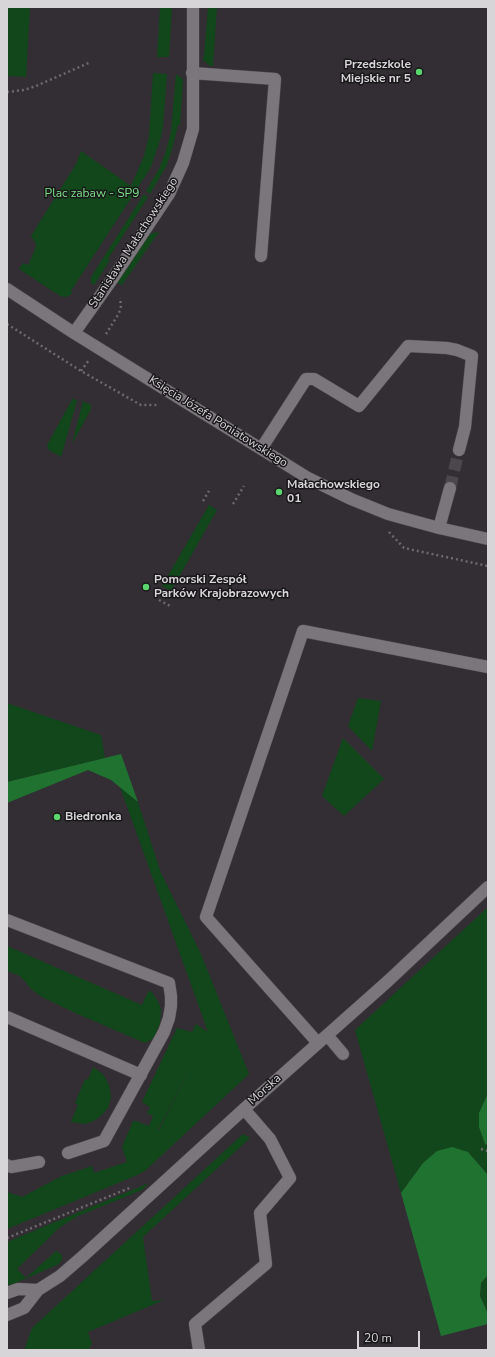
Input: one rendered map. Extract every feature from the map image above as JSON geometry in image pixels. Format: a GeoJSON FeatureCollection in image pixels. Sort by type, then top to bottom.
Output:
{"type":"FeatureCollection","features":[{"type":"Feature","properties":{"kind":"street","name":"Stanisława Małachowskiego"},"geometry":{"type":"LineString","coordinates":[[74,333],[146,229],[169,194],[178,177],[193,128],[193,7]]}},
{"type":"Feature","properties":{"kind":"street"},"geometry":{"type":"LineString","coordinates":[[192,73],[275,79],[261,256]]}},
{"type":"Feature","properties":{"kind":"street","name":"Księcia Józefa Poniatowskiego"},"geometry":{"type":"LineString","coordinates":[[7,289],[74,333],[308,478],[351,499],[388,514],[439,528],[488,539]]}},
{"type":"Feature","properties":{"kind":"street"},"geometry":{"type":"LineString","coordinates":[[261,449],[306,379],[314,379],[359,406],[408,346],[447,348],[472,356],[465,427],[459,450]]}},
{"type":"Feature","properties":{"kind":"street"},"geometry":{"type":"LineString","coordinates":[[439,528],[450,488]]}},
{"type":"Feature","properties":{"kind":"street"},"geometry":{"type":"LineString","coordinates":[[343,1054],[322,1039],[206,917],[303,631],[488,667]]}},
{"type":"Feature","properties":{"kind":"street","name":"Morska"},"geometry":{"type":"LineString","coordinates":[[7,1315],[24,1308],[38,1290],[60,1276],[82,1257],[244,1109],[388,981],[488,887]]}},
{"type":"Feature","properties":{"kind":"street"},"geometry":{"type":"LineString","coordinates":[[7,920],[169,983],[171,996],[169,1018],[164,1032],[104,1141],[68,1153]]}},
{"type":"Feature","properties":{"kind":"street"},"geometry":{"type":"LineString","coordinates":[[7,1017],[141,1075]]}},
{"type":"Feature","properties":{"kind":"street"},"geometry":{"type":"LineString","coordinates":[[199,1350],[195,1324],[266,1264],[260,1213],[290,1178],[270,1139],[244,1109]]}},
{"type":"Feature","properties":{"kind":"street"},"geometry":{"type":"LineString","coordinates":[[7,1165],[11,1167],[39,1162]]}},
{"type":"Feature","properties":{"kind":"street"},"geometry":{"type":"LineString","coordinates":[[7,1294],[18,1289],[38,1290]]}},
{"type":"Feature","properties":{"kind":"path"},"geometry":{"type":"LineString","coordinates":[[7,92],[24,90],[36,86],[91,62]]}},
{"type":"Feature","properties":{"kind":"path"},"geometry":{"type":"LineString","coordinates":[[104,336],[116,319]]}},
{"type":"Feature","properties":{"kind":"path"},"geometry":{"type":"LineString","coordinates":[[7,324],[81,371],[141,405],[160,405]]}},
{"type":"Feature","properties":{"kind":"path"},"geometry":{"type":"LineString","coordinates":[[81,371],[88,360]]}},
{"type":"Feature","properties":{"kind":"path"},"geometry":{"type":"LineString","coordinates":[[233,504],[244,486]]}},
{"type":"Feature","properties":{"kind":"path"},"geometry":{"type":"LineString","coordinates":[[203,501],[209,491]]}},
{"type":"Feature","properties":{"kind":"path"},"geometry":{"type":"LineString","coordinates":[[160,600],[172,607]]}},
{"type":"Feature","properties":{"kind":"path"},"geometry":{"type":"LineString","coordinates":[[481,1149],[488,1151]]}},
{"type":"Feature","properties":{"kind":"path"},"geometry":{"type":"LineString","coordinates":[[7,1238],[136,1186]]}},
{"type":"Feature","properties":{"kind":"green space"},"geometry":{"type":"Polygon","coordinates":[[[7,7],[30,7],[26,77],[7,76],[7,7]]]}},
{"type":"Feature","properties":{"kind":"green space"},"geometry":{"type":"Polygon","coordinates":[[[160,7],[172,7],[169,57],[157,57],[160,7]]]}},
{"type":"Feature","properties":{"kind":"green space"},"geometry":{"type":"Polygon","coordinates":[[[208,7],[217,7],[213,66],[210,66],[203,60],[208,7]]]}},
{"type":"Feature","properties":{"kind":"green space","name":"Plac zabaw - SP9"},"geometry":{"type":"Polygon","coordinates":[[[153,73],[167,74],[163,127],[151,167],[71,291],[72,294],[66,297],[60,296],[19,269],[23,263],[28,265],[34,252],[36,244],[31,236],[76,164],[81,151],[131,186],[144,156],[149,136],[153,73]]]}},
{"type":"Feature","properties":{"kind":"green space"},"geometry":{"type":"Polygon","coordinates":[[[176,74],[183,79],[180,125],[178,125],[167,165],[150,194],[146,191],[159,169],[171,132],[176,74]]]}},
{"type":"Feature","properties":{"kind":"green space"},"geometry":{"type":"Polygon","coordinates":[[[144,194],[148,197],[108,259],[110,260],[94,285],[91,283],[91,277],[144,194]]]}},
{"type":"Feature","properties":{"kind":"green space"},"geometry":{"type":"Polygon","coordinates":[[[159,232],[122,285],[117,283],[148,234],[159,232]]]}},
{"type":"Feature","properties":{"kind":"green space"},"geometry":{"type":"Polygon","coordinates":[[[73,398],[77,401],[61,457],[49,450],[47,445],[73,398]]]}},
{"type":"Feature","properties":{"kind":"green space"},"geometry":{"type":"Polygon","coordinates":[[[83,401],[91,405],[91,409],[72,444],[83,401]]]}},
{"type":"Feature","properties":{"kind":"green space"},"geometry":{"type":"Polygon","coordinates":[[[209,505],[217,510],[171,591],[162,586],[209,505]]]}},
{"type":"Feature","properties":{"kind":"green space"},"geometry":{"type":"Polygon","coordinates":[[[358,698],[381,701],[372,751],[348,726],[358,698]]]}},
{"type":"Feature","properties":{"kind":"green space"},"geometry":{"type":"Polygon","coordinates":[[[7,703],[101,735],[105,758],[7,782],[7,703]]]}},
{"type":"Feature","properties":{"kind":"green space"},"geometry":{"type":"Polygon","coordinates":[[[343,738],[384,779],[344,816],[322,796],[343,738]]]}},
{"type":"Feature","properties":{"kind":"green space"},"geometry":{"type":"Polygon","coordinates":[[[121,754],[138,802],[111,780],[88,770],[7,803],[7,782],[121,754]]]}},
{"type":"Feature","properties":{"kind":"green space"},"geometry":{"type":"Polygon","coordinates":[[[120,787],[138,802],[161,873],[201,954],[249,1074],[145,1171],[7,1229],[7,1192],[22,1197],[62,1176],[92,1166],[94,1173],[127,1162],[122,1147],[133,1121],[149,1126],[153,1116],[147,1113],[150,1107],[142,1102],[177,1028],[192,1032],[196,1024],[208,1032],[120,787]],[[191,1066],[158,1130],[159,1130],[191,1066]]]}},
{"type":"Feature","properties":{"kind":"green space"},"geometry":{"type":"Polygon","coordinates":[[[488,907],[488,1093],[479,1113],[485,1144],[488,1146],[488,1175],[468,1152],[423,1163],[401,1193],[355,1030],[488,907]]]}},
{"type":"Feature","properties":{"kind":"green space"},"geometry":{"type":"Polygon","coordinates":[[[7,946],[142,1005],[148,992],[152,992],[161,1009],[160,1023],[154,1038],[145,1043],[42,997],[32,990],[20,976],[7,971],[7,946]]]}},
{"type":"Feature","properties":{"kind":"green space"},"geometry":{"type":"Polygon","coordinates":[[[93,1067],[103,1074],[109,1085],[111,1097],[108,1108],[94,1121],[85,1124],[71,1122],[78,1105],[75,1103],[85,1079],[88,1080],[93,1067]]]}},
{"type":"Feature","properties":{"kind":"green space"},"geometry":{"type":"Polygon","coordinates":[[[488,1093],[488,1145],[485,1144],[479,1127],[479,1113],[488,1093]]]}},
{"type":"Feature","properties":{"kind":"green space"},"geometry":{"type":"Polygon","coordinates":[[[243,1134],[250,1138],[143,1237],[152,1301],[164,1300],[88,1332],[92,1344],[88,1350],[24,1350],[32,1328],[243,1134]]]}},
{"type":"Feature","properties":{"kind":"green space"},"geometry":{"type":"Polygon","coordinates":[[[452,1147],[468,1152],[488,1175],[488,1275],[481,1283],[480,1296],[488,1314],[488,1324],[441,1336],[401,1193],[423,1163],[437,1151],[452,1147]]]}},
{"type":"Feature","properties":{"kind":"green space"},"geometry":{"type":"Polygon","coordinates":[[[149,1183],[142,1190],[78,1216],[59,1228],[17,1269],[26,1278],[56,1251],[62,1255],[62,1260],[59,1264],[9,1286],[7,1280],[7,1242],[149,1183]]]}},
{"type":"Feature","properties":{"kind":"green space"},"geometry":{"type":"Polygon","coordinates":[[[488,1275],[488,1314],[480,1296],[481,1283],[488,1275]]]}},
{"type":"Feature","properties":{"kind":"tunnel"},"geometry":{"type":"LineString","coordinates":[[450,488],[459,450]]}},
{"type":"Feature","properties":{"kind":"place","name":"Przedszkole Miejskie nr 5"},"geometry":{"type":"Point","coordinates":[419,72]}},
{"type":"Feature","properties":{"kind":"place","name":"Małachowskiego 01"},"geometry":{"type":"Point","coordinates":[279,492]}},
{"type":"Feature","properties":{"kind":"place","name":"Pomorski Zespół Parków Krajobrazowych"},"geometry":{"type":"Point","coordinates":[146,587]}},
{"type":"Feature","properties":{"kind":"place","name":"Biedronka"},"geometry":{"type":"Point","coordinates":[57,817]}}]}
